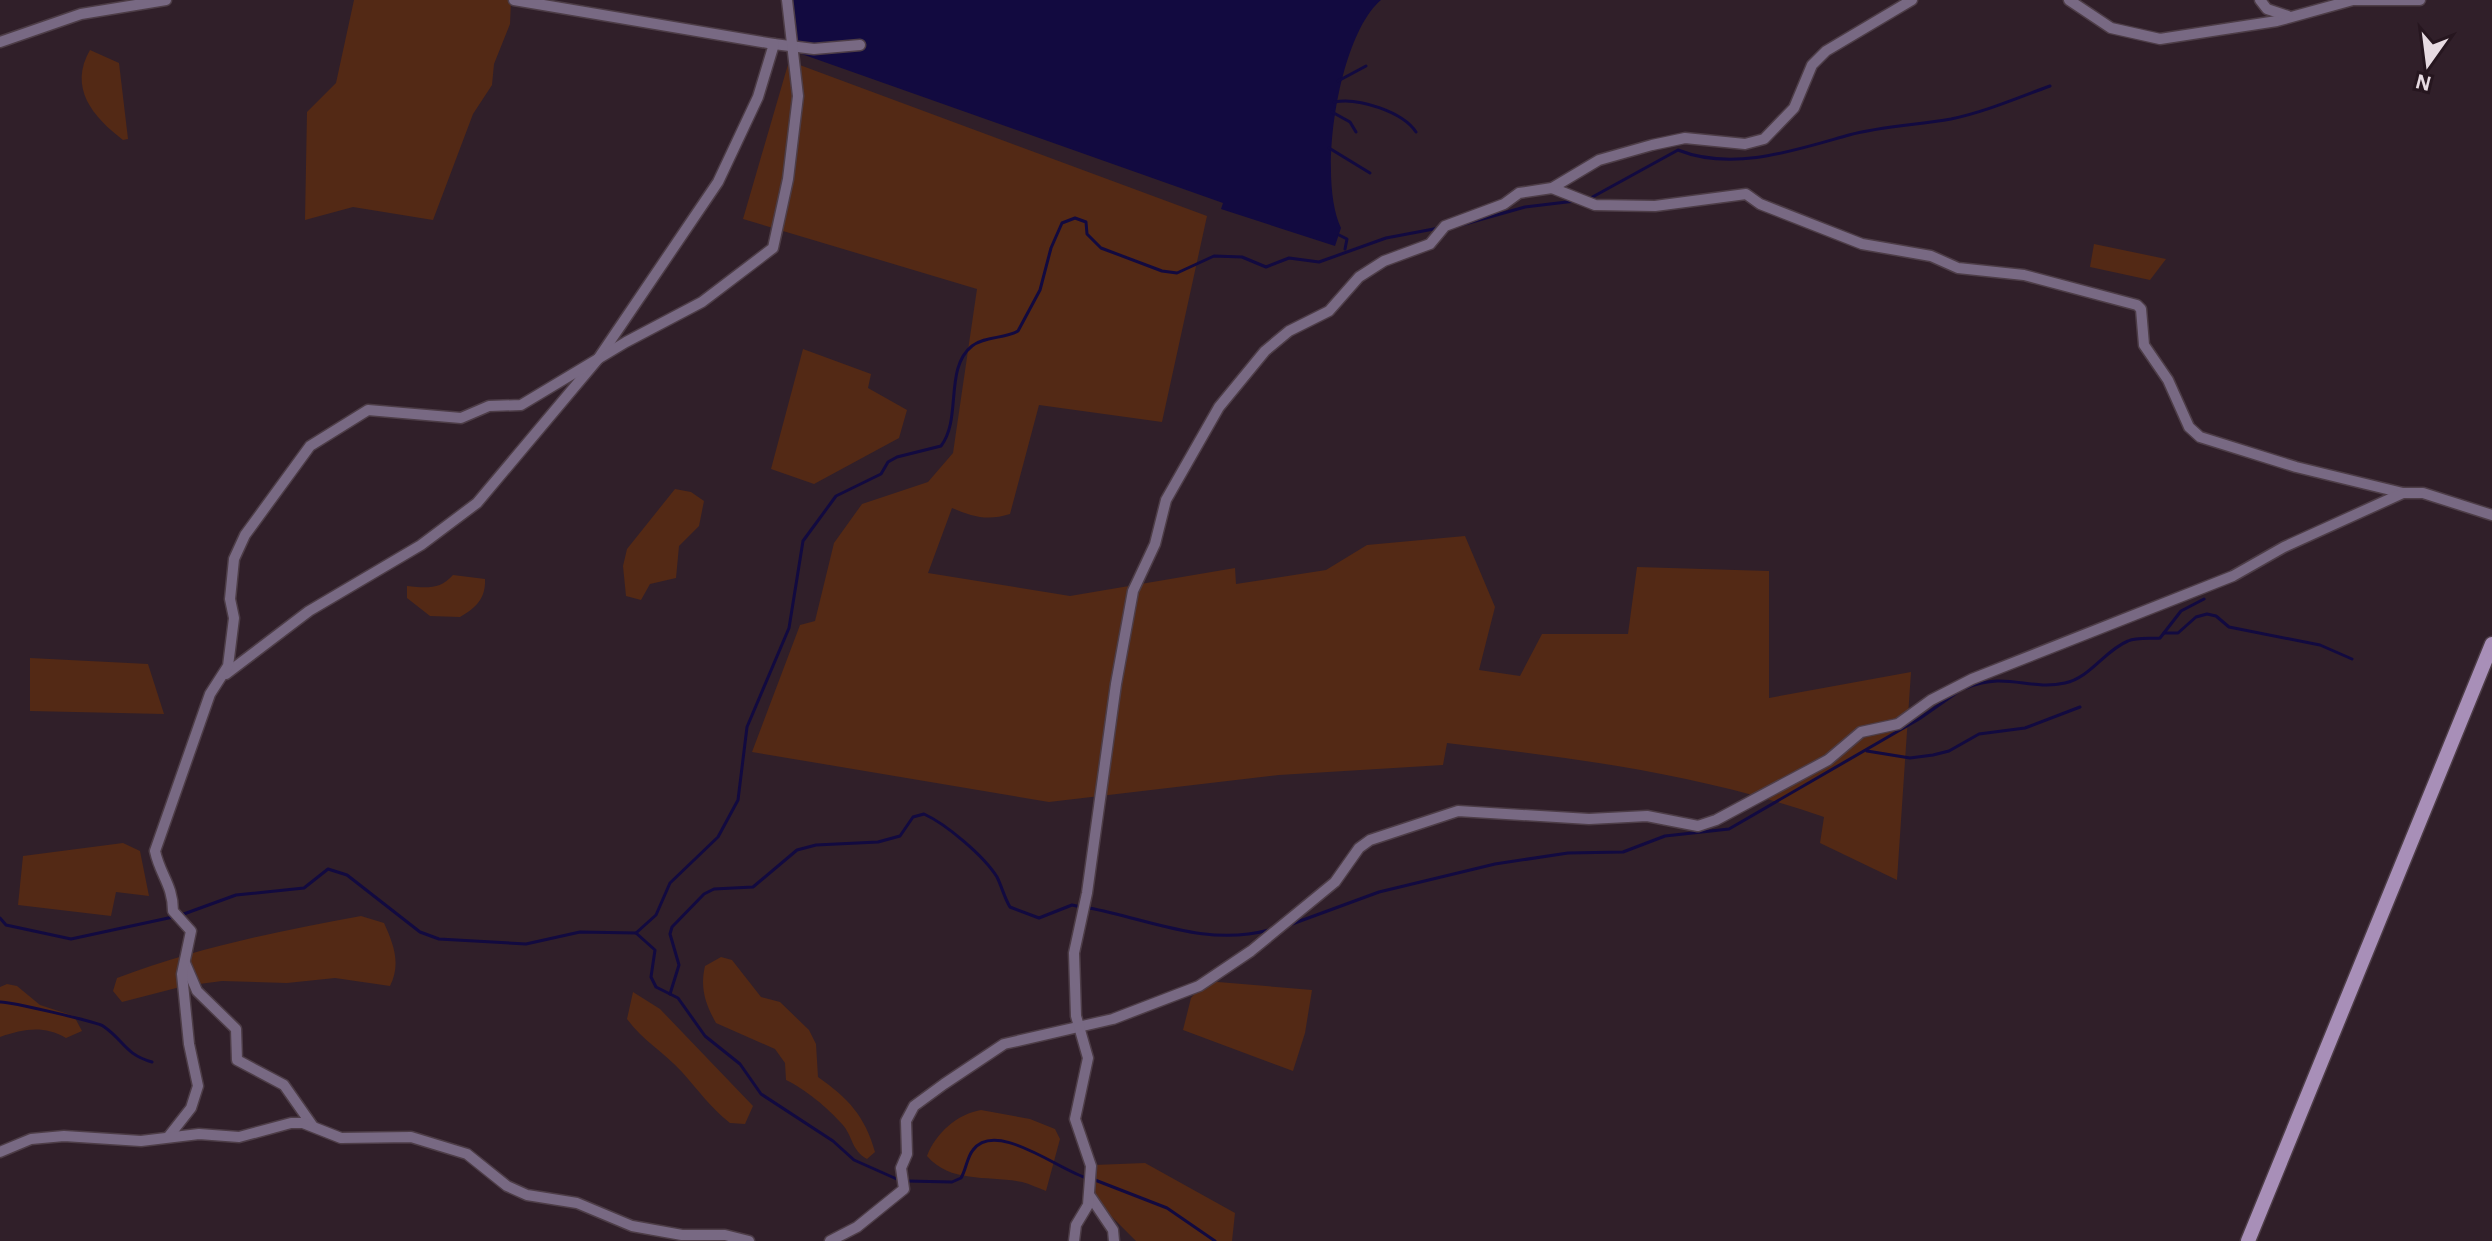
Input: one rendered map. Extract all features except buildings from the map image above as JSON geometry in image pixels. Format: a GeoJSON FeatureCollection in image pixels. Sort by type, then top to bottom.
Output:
{"type":"FeatureCollection","features":[{"type":"Feature","properties":{"kind":"street"},"geometry":{"type":"LineString","coordinates":[[0,42],[81,14],[166,0]]}},
{"type":"Feature","properties":{"kind":"street"},"geometry":{"type":"LineString","coordinates":[[514,0],[792,47],[860,45]]}},
{"type":"Feature","properties":{"kind":"street"},"geometry":{"type":"LineString","coordinates":[[224,676],[234,618],[230,599],[234,559],[245,535],[296,462],[318,438],[368,410],[461,418],[489,406],[521,405],[702,302],[773,248],[788,179],[798,96],[787,0]]}},
{"type":"Feature","properties":{"kind":"street"},"geometry":{"type":"LineString","coordinates":[[1074,1241],[1076,1225],[1090,1196],[1091,1166],[1075,1119],[1088,1058],[1073,985],[1074,953],[1087,893],[1116,684],[1133,591],[1155,544],[1166,500],[1219,407],[1265,351],[1289,331],[1329,311],[1359,277],[1384,261],[1430,244],[1445,226],[1504,204],[1519,193],[1552,188],[1599,160],[1652,145],[1685,138],[1745,144],[1764,139],[1794,108],[1812,65],[1826,51],[1912,0]]}},
{"type":"Feature","properties":{"kind":"street"},"geometry":{"type":"LineString","coordinates":[[2069,0],[2111,28],[2160,39],[2294,17],[2353,0],[2420,0]]}},
{"type":"Feature","properties":{"kind":"street"},"geometry":{"type":"LineString","coordinates":[[2260,0],[2279,16],[2294,17]]}},
{"type":"Feature","properties":{"kind":"street"},"geometry":{"type":"LineString","coordinates":[[169,1136],[191,1108],[198,1086],[183,995],[191,931],[173,911],[175,894],[159,869],[155,851],[210,694],[224,676],[309,611],[421,545],[477,503],[598,359],[718,182],[758,97],[774,44]]}},
{"type":"Feature","properties":{"kind":"street"},"geometry":{"type":"LineString","coordinates":[[1552,188],[1595,205],[1655,206],[1746,194],[1760,204],[1862,244],[1931,256],[1958,268],[2024,275],[2137,305],[2141,309],[2144,345],[2168,380],[2189,427],[2200,437],[2296,467],[2403,493],[2423,493],[2492,515]]}},
{"type":"Feature","properties":{"kind":"street"},"geometry":{"type":"LineString","coordinates":[[830,1241],[857,1227],[904,1189],[901,1168],[907,1154],[904,1131],[914,1106],[992,1049],[1113,1019],[1199,986],[1251,951],[1335,882],[1359,848],[1370,840],[1458,811],[1589,819],[1647,816],[1698,826],[1716,820],[1828,760],[1861,732],[1898,724],[1931,700],[1972,679],[2233,576],[2284,547],[2403,493]]}},
{"type":"Feature","properties":{"kind":"street"},"geometry":{"type":"LineString","coordinates":[[2248,1241],[2492,644]]}},
{"type":"Feature","properties":{"kind":"street"},"geometry":{"type":"LineString","coordinates":[[185,963],[197,991],[236,1029],[237,1060],[284,1085],[312,1125]]}},
{"type":"Feature","properties":{"kind":"street"},"geometry":{"type":"LineString","coordinates":[[0,1152],[31,1139],[64,1136],[141,1141],[199,1134],[239,1137],[291,1123],[312,1125],[341,1138],[411,1137],[467,1154],[507,1186],[527,1195],[577,1203],[632,1226],[682,1235],[725,1235],[749,1241]]}},
{"type":"Feature","properties":{"kind":"street"},"geometry":{"type":"LineString","coordinates":[[1090,1196],[1113,1230],[1114,1241]]}},
{"type":"Feature","properties":{"kind":"shaded area"},"geometry":{"type":"Polygon","coordinates":[[[354,0],[511,0],[510,24],[494,64],[492,85],[473,114],[433,220],[353,207],[305,220],[307,112],[336,83],[354,0]]]}},
{"type":"Feature","properties":{"kind":"shaded area"},"geometry":{"type":"Polygon","coordinates":[[[790,0],[1381,0],[1366,18],[1353,44],[1336,109],[1331,177],[1334,206],[1341,228],[1335,246],[1221,209],[1223,203],[796,52],[790,0]]]}},
{"type":"Feature","properties":{"kind":"shaded area"},"geometry":{"type":"Polygon","coordinates":[[[90,50],[119,63],[128,139],[123,140],[102,122],[87,101],[82,77],[90,50]]]}},
{"type":"Feature","properties":{"kind":"shaded area"},"geometry":{"type":"Polygon","coordinates":[[[789,61],[1207,216],[1162,422],[1039,405],[1010,514],[981,517],[952,508],[928,573],[1070,596],[1235,568],[1236,584],[1326,570],[1367,545],[1465,536],[1495,607],[1479,670],[1520,676],[1542,634],[1628,634],[1637,567],[1769,571],[1769,698],[1911,672],[1897,880],[1820,843],[1824,817],[1777,802],[1684,778],[1447,743],[1443,765],[1279,775],[1049,802],[752,752],[800,625],[815,621],[834,543],[862,504],[928,482],[953,453],[977,289],[743,219],[789,61]]]}},
{"type":"Feature","properties":{"kind":"shaded area"},"geometry":{"type":"Polygon","coordinates":[[[2094,244],[2166,259],[2150,280],[2090,267],[2094,244]]]}},
{"type":"Feature","properties":{"kind":"shaded area"},"geometry":{"type":"Polygon","coordinates":[[[803,349],[871,374],[868,388],[907,410],[899,438],[814,484],[771,469],[803,349]]]}},
{"type":"Feature","properties":{"kind":"shaded area"},"geometry":{"type":"Polygon","coordinates":[[[675,489],[691,492],[704,501],[699,526],[679,546],[676,578],[650,584],[641,600],[626,596],[623,566],[627,549],[675,489]]]}},
{"type":"Feature","properties":{"kind":"shaded area"},"geometry":{"type":"Polygon","coordinates":[[[453,575],[485,579],[479,602],[460,617],[430,616],[407,598],[407,586],[438,586],[453,575]]]}},
{"type":"Feature","properties":{"kind":"shaded area"},"geometry":{"type":"Polygon","coordinates":[[[30,658],[148,664],[164,714],[30,711],[30,658]]]}},
{"type":"Feature","properties":{"kind":"shaded area"},"geometry":{"type":"Polygon","coordinates":[[[123,843],[140,851],[149,896],[116,892],[111,916],[18,905],[23,856],[123,843]]]}},
{"type":"Feature","properties":{"kind":"shaded area"},"geometry":{"type":"Polygon","coordinates":[[[361,916],[384,923],[388,931],[396,962],[390,986],[335,978],[287,983],[222,981],[184,986],[122,1002],[113,991],[117,978],[177,958],[268,934],[361,916]]]}},
{"type":"Feature","properties":{"kind":"shaded area"},"geometry":{"type":"Polygon","coordinates":[[[721,957],[732,960],[761,997],[780,1002],[809,1030],[816,1044],[818,1077],[847,1100],[866,1128],[875,1152],[867,1159],[830,1112],[786,1080],[785,1063],[775,1049],[716,1023],[704,995],[703,981],[705,966],[721,957]]]}},
{"type":"Feature","properties":{"kind":"shaded area"},"geometry":{"type":"Polygon","coordinates":[[[1206,981],[1312,990],[1305,1033],[1293,1071],[1183,1030],[1191,998],[1206,981]]]}},
{"type":"Feature","properties":{"kind":"shaded area"},"geometry":{"type":"Polygon","coordinates":[[[7,984],[17,986],[40,1005],[74,1016],[82,1031],[66,1038],[49,1031],[33,1030],[0,1037],[0,987],[7,984]]]}},
{"type":"Feature","properties":{"kind":"shaded area"},"geometry":{"type":"Polygon","coordinates":[[[633,992],[660,1009],[753,1106],[745,1124],[730,1123],[723,1117],[675,1065],[633,1027],[627,1019],[633,992]]]}},
{"type":"Feature","properties":{"kind":"shaded area"},"geometry":{"type":"Polygon","coordinates":[[[981,1110],[1030,1119],[1055,1129],[1060,1139],[1046,1191],[1022,1182],[959,1175],[947,1171],[927,1156],[948,1126],[981,1110]]]}},
{"type":"Feature","properties":{"kind":"shaded area"},"geometry":{"type":"Polygon","coordinates":[[[1145,1163],[1235,1213],[1232,1241],[1136,1241],[1091,1196],[1094,1165],[1145,1163]]]}},
{"type":"Feature","properties":{"kind":"waterway"},"geometry":{"type":"LineString","coordinates":[[1338,81],[1366,66]]}},
{"type":"Feature","properties":{"kind":"waterway"},"geometry":{"type":"LineString","coordinates":[[1587,200],[1678,150],[1720,159],[1764,156],[1862,132],[1964,116],[2050,86]]}},
{"type":"Feature","properties":{"kind":"waterway"},"geometry":{"type":"LineString","coordinates":[[1334,102],[1367,104],[1391,112],[1416,132]]}},
{"type":"Feature","properties":{"kind":"waterway"},"geometry":{"type":"LineString","coordinates":[[1332,112],[1350,122],[1356,132]]}},
{"type":"Feature","properties":{"kind":"waterway"},"geometry":{"type":"LineString","coordinates":[[1329,148],[1370,173]]}},
{"type":"Feature","properties":{"kind":"waterway"},"geometry":{"type":"LineString","coordinates":[[1454,227],[1525,207],[1575,201]]}},
{"type":"Feature","properties":{"kind":"waterway"},"geometry":{"type":"LineString","coordinates":[[636,933],[656,915],[670,883],[718,837],[738,800],[747,727],[789,628],[803,541],[836,496],[881,474],[888,462],[897,457],[941,446],[951,422],[955,380],[963,356],[977,343],[1018,331],[1040,290],[1051,248],[1062,223],[1075,218],[1086,222],[1087,234],[1101,248],[1162,271],[1177,273],[1214,256],[1242,257],[1266,267],[1289,258],[1319,262],[1386,238],[1439,228]]}},
{"type":"Feature","properties":{"kind":"waterway"},"geometry":{"type":"LineString","coordinates":[[1339,235],[1347,239],[1345,249]]}},
{"type":"Feature","properties":{"kind":"waterway"},"geometry":{"type":"LineString","coordinates":[[1966,688],[1994,681],[2052,685],[2074,680],[2128,641],[2160,638],[2181,611],[2204,599]]}},
{"type":"Feature","properties":{"kind":"waterway"},"geometry":{"type":"LineString","coordinates":[[2164,633],[2178,633],[2196,617],[2207,614],[2216,616],[2229,627],[2320,645],[2352,659]]}},
{"type":"Feature","properties":{"kind":"waterway"},"geometry":{"type":"LineString","coordinates":[[1292,924],[1379,892],[1495,864],[1568,853],[1623,852],[1665,836],[1729,829],[1919,719],[1959,691]]}},
{"type":"Feature","properties":{"kind":"waterway"},"geometry":{"type":"LineString","coordinates":[[1867,751],[1910,758],[1933,755],[1949,751],[1979,734],[2025,728],[2080,707]]}},
{"type":"Feature","properties":{"kind":"waterway"},"geometry":{"type":"LineString","coordinates":[[670,994],[679,965],[670,934],[672,927],[704,894],[714,889],[753,887],[797,850],[816,845],[878,842],[900,836],[913,817],[924,814],[974,850],[997,877],[1010,907],[1039,918],[1072,905],[1081,907]]}},
{"type":"Feature","properties":{"kind":"waterway"},"geometry":{"type":"LineString","coordinates":[[181,915],[236,895],[304,888],[328,869],[347,875],[420,932],[439,939],[526,944],[580,932],[636,933],[655,950],[651,977],[656,987],[678,998],[705,1036],[740,1064],[761,1094],[833,1141],[854,1160],[899,1180]]}},
{"type":"Feature","properties":{"kind":"waterway"},"geometry":{"type":"LineString","coordinates":[[1089,908],[1200,933],[1222,935],[1269,930]]}},
{"type":"Feature","properties":{"kind":"waterway"},"geometry":{"type":"LineString","coordinates":[[0,918],[6,925],[71,939],[173,917]]}},
{"type":"Feature","properties":{"kind":"waterway"},"geometry":{"type":"LineString","coordinates":[[0,1002],[103,1026],[130,1051],[152,1062]]}},
{"type":"Feature","properties":{"kind":"waterway"},"geometry":{"type":"LineString","coordinates":[[907,1181],[952,1182],[961,1178],[973,1150],[983,1142],[997,1140],[1012,1143],[1087,1178]]}},
{"type":"Feature","properties":{"kind":"waterway"},"geometry":{"type":"LineString","coordinates":[[1095,1180],[1167,1208],[1215,1241]]}}]}
